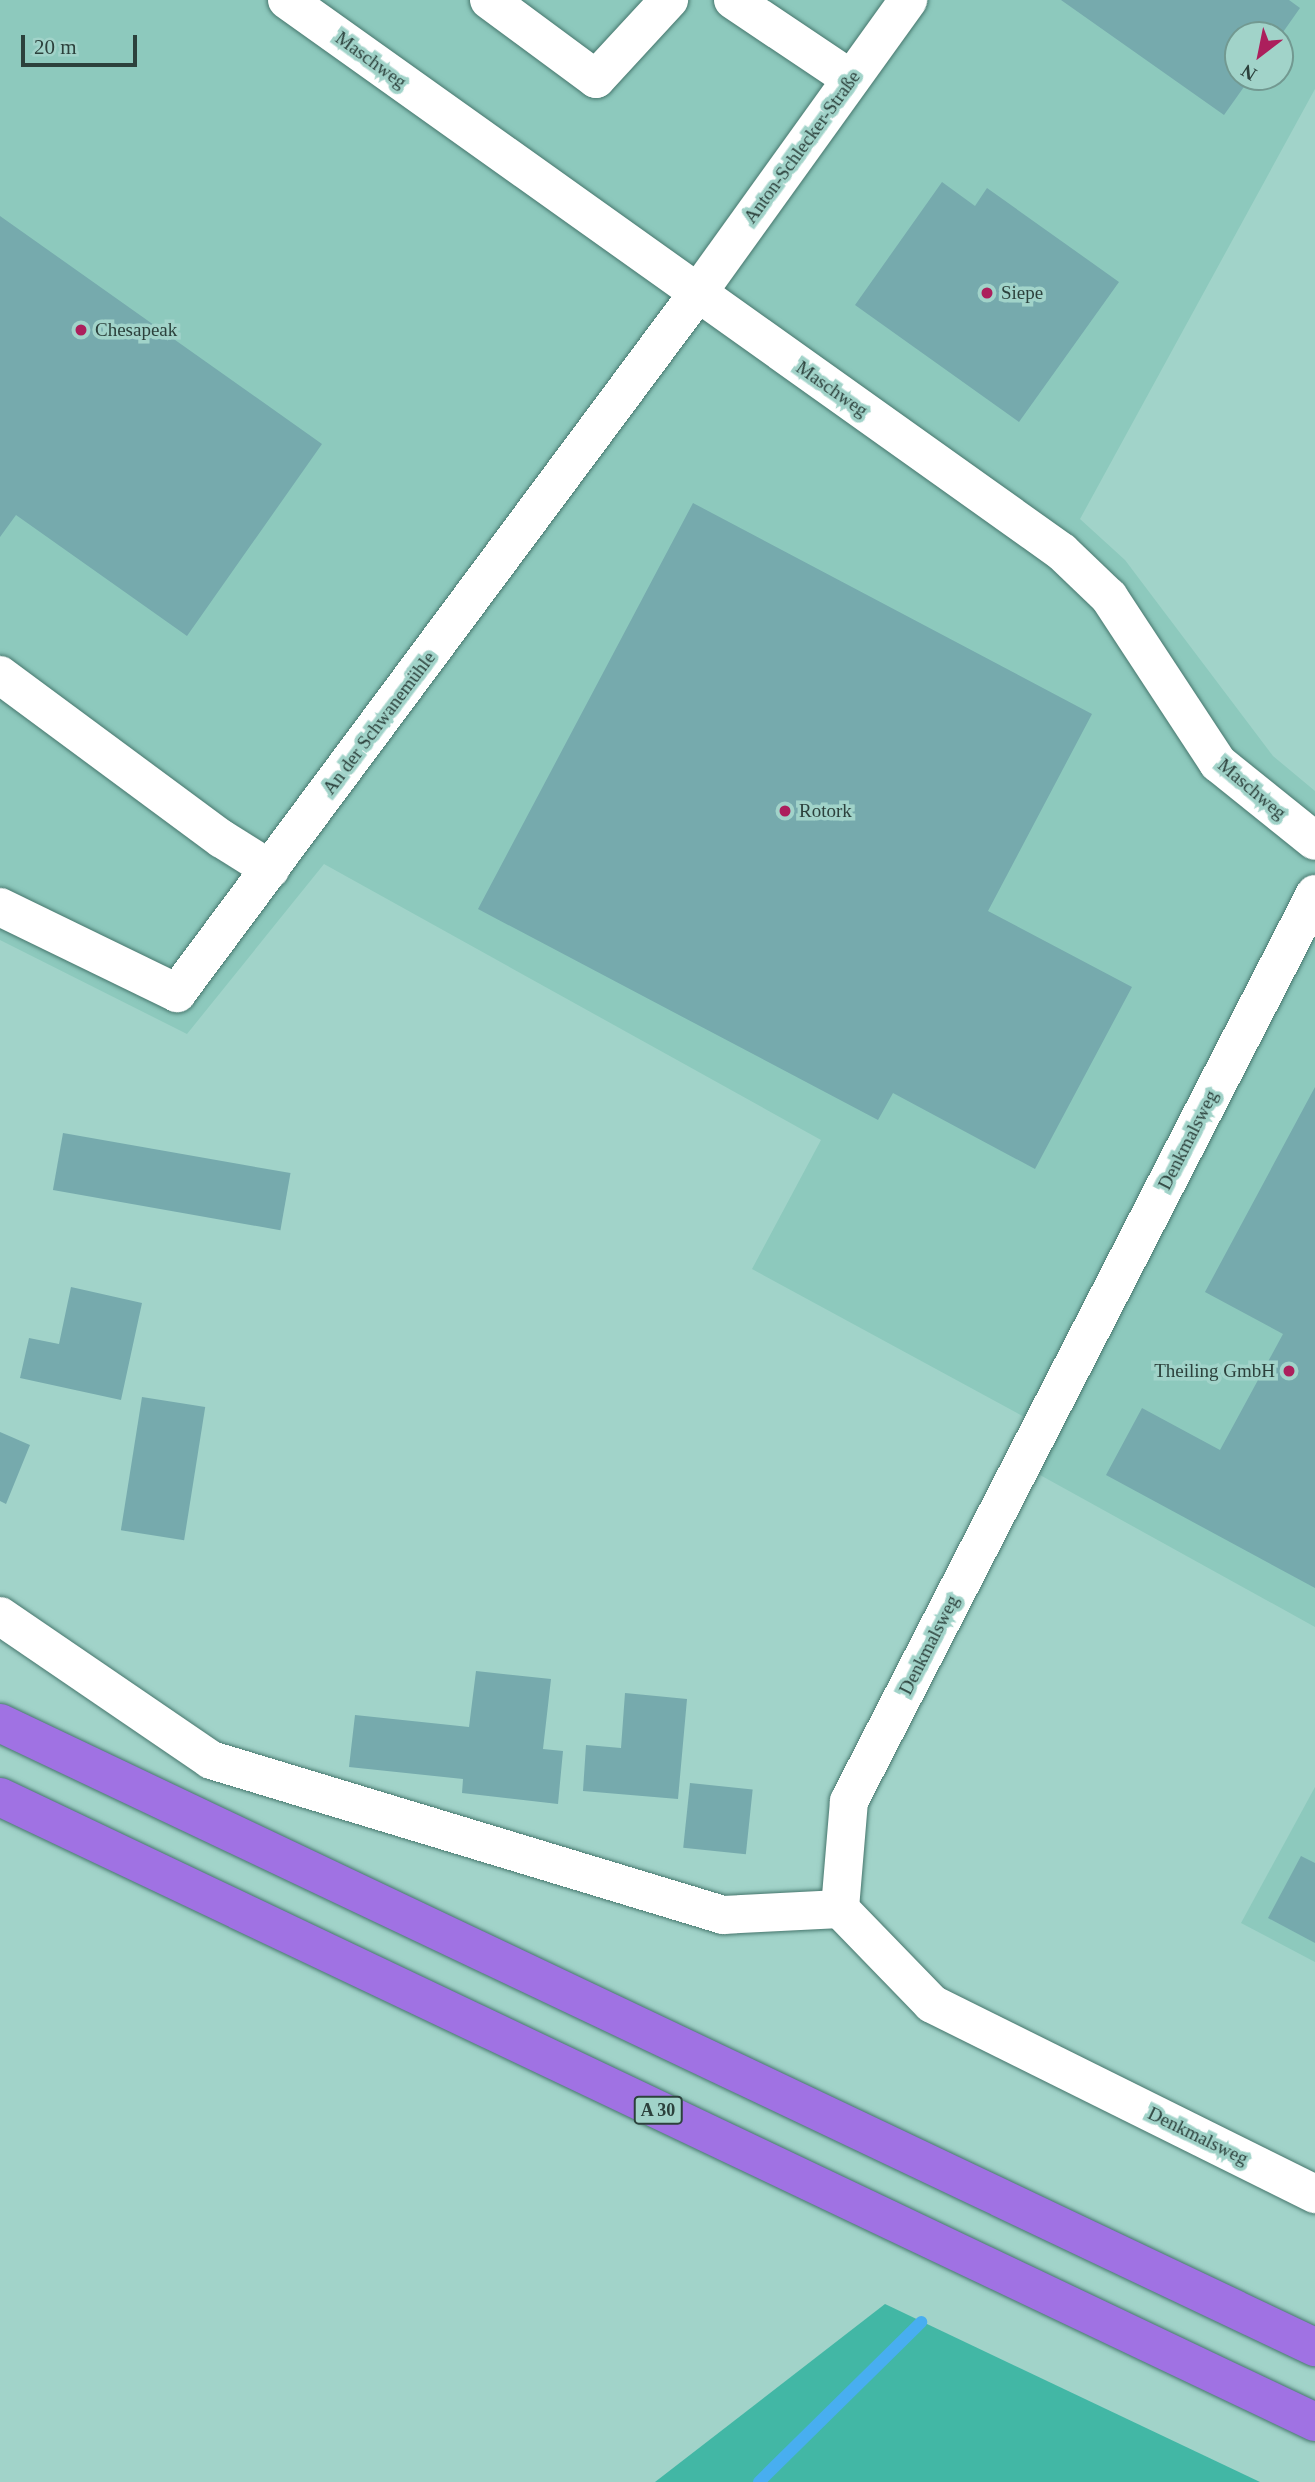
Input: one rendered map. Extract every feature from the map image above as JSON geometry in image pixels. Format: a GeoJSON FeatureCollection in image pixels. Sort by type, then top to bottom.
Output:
{"type":"FeatureCollection","features":[{"type":"Feature","properties":{"kind":"highway"},"geometry":{"type":"LineString","coordinates":[[0,1723],[1315,2347]]}},
{"type":"Feature","properties":{"kind":"highway","name":"A 30"},"geometry":{"type":"LineString","coordinates":[[0,1797],[1315,2422]]}},
{"type":"Feature","properties":{"kind":"street","name":"Maschweg"},"geometry":{"type":"LineString","coordinates":[[287,0],[1062,552],[1109,597],[1218,763],[1315,841]]}},
{"type":"Feature","properties":{"kind":"street"},"geometry":{"type":"LineString","coordinates":[[489,0],[596,79],[669,0]]}},
{"type":"Feature","properties":{"kind":"street"},"geometry":{"type":"LineString","coordinates":[[733,0],[851,79]]}},
{"type":"Feature","properties":{"kind":"street","name":"Anton-Schlecker-Straße"},"geometry":{"type":"LineString","coordinates":[[697,294],[908,0]]}},
{"type":"Feature","properties":{"kind":"street","name":"An der Schwanemühle"},"geometry":{"type":"LineString","coordinates":[[0,907],[177,993],[697,294]]}},
{"type":"Feature","properties":{"kind":"street"},"geometry":{"type":"LineString","coordinates":[[0,675],[222,839],[270,869]]}},
{"type":"Feature","properties":{"kind":"street","name":"Denkmalsweg"},"geometry":{"type":"LineString","coordinates":[[1315,894],[849,1801],[839,1909],[932,2004],[1315,2194]]}},
{"type":"Feature","properties":{"kind":"street"},"geometry":{"type":"LineString","coordinates":[[0,1616],[211,1760],[723,1914],[839,1909]]}},
{"type":"Feature","properties":{"kind":"shaded area"},"geometry":{"type":"Polygon","coordinates":[[[0,0],[1315,0],[1315,89],[1080,519],[1125,560],[1273,756],[1315,791],[1315,1627],[1031,1470],[1050,1431],[752,1269],[821,1140],[324,864],[187,1034],[0,940],[0,0]]]}},
{"type":"Feature","properties":{"kind":"shaded area"},"geometry":{"type":"Polygon","coordinates":[[[1315,1787],[1315,1962],[1241,1923],[1315,1787]]]}},
{"type":"Feature","properties":{"kind":"green space"},"geometry":{"type":"Polygon","coordinates":[[[885,2304],[1260,2482],[655,2482],[885,2304]]]}},
{"type":"Feature","properties":{"kind":"building"},"geometry":{"type":"Polygon","coordinates":[[[1061,0],[1289,0],[1300,8],[1291,21],[1224,21],[1224,91],[1241,91],[1224,115],[1061,0]]]}},
{"type":"Feature","properties":{"kind":"building","name":"Siepe"},"geometry":{"type":"Polygon","coordinates":[[[942,182],[975,206],[987,188],[1119,282],[1019,422],[855,305],[942,182]]]}},
{"type":"Feature","properties":{"kind":"building","name":"Chesapeak"},"geometry":{"type":"Polygon","coordinates":[[[0,216],[322,444],[187,636],[16,515],[0,537],[0,216]]]}},
{"type":"Feature","properties":{"kind":"building","name":"Rotork"},"geometry":{"type":"Polygon","coordinates":[[[693,503],[1092,714],[988,911],[1132,987],[1035,1169],[893,1093],[878,1120],[478,909],[693,503]]]}},
{"type":"Feature","properties":{"kind":"building","name":"Theiling GmbH"},"geometry":{"type":"Polygon","coordinates":[[[1315,1087],[1315,1588],[1106,1475],[1142,1408],[1220,1450],[1283,1334],[1205,1292],[1315,1087]]]}},
{"type":"Feature","properties":{"kind":"building"},"geometry":{"type":"Polygon","coordinates":[[[63,1133],[290,1173],[280,1230],[53,1190],[63,1133]]]}},
{"type":"Feature","properties":{"kind":"building"},"geometry":{"type":"Polygon","coordinates":[[[71,1287],[142,1303],[121,1400],[20,1378],[29,1338],[59,1344],[71,1287]]]}},
{"type":"Feature","properties":{"kind":"building"},"geometry":{"type":"Polygon","coordinates":[[[142,1397],[205,1407],[184,1540],[121,1530],[142,1397]]]}},
{"type":"Feature","properties":{"kind":"building"},"geometry":{"type":"Polygon","coordinates":[[[0,1432],[30,1445],[6,1504],[0,1501],[0,1432]]]}},
{"type":"Feature","properties":{"kind":"building"},"geometry":{"type":"Polygon","coordinates":[[[476,1671],[551,1679],[543,1749],[563,1751],[558,1804],[462,1793],[463,1779],[349,1767],[355,1715],[469,1727],[476,1671]]]}},
{"type":"Feature","properties":{"kind":"building"},"geometry":{"type":"Polygon","coordinates":[[[625,1693],[687,1699],[678,1799],[583,1791],[586,1745],[621,1748],[625,1693]]]}},
{"type":"Feature","properties":{"kind":"building"},"geometry":{"type":"Polygon","coordinates":[[[690,1783],[753,1790],[746,1854],[683,1848],[690,1783]]]}},
{"type":"Feature","properties":{"kind":"building"},"geometry":{"type":"Polygon","coordinates":[[[1301,1856],[1315,1863],[1315,1943],[1268,1918],[1301,1856]]]}},
{"type":"Feature","properties":{"kind":"waterway"},"geometry":{"type":"LineString","coordinates":[[759,2482],[921,2322]]}},
{"type":"Feature","properties":{"kind":"place","name":"Siepe"},"geometry":{"type":"Point","coordinates":[987,293]}},
{"type":"Feature","properties":{"kind":"place","name":"Chesapeak"},"geometry":{"type":"Point","coordinates":[81,330]}},
{"type":"Feature","properties":{"kind":"place","name":"Rotork"},"geometry":{"type":"Point","coordinates":[785,811]}},
{"type":"Feature","properties":{"kind":"place","name":"Theiling GmbH"},"geometry":{"type":"Point","coordinates":[1289,1371]}}]}
